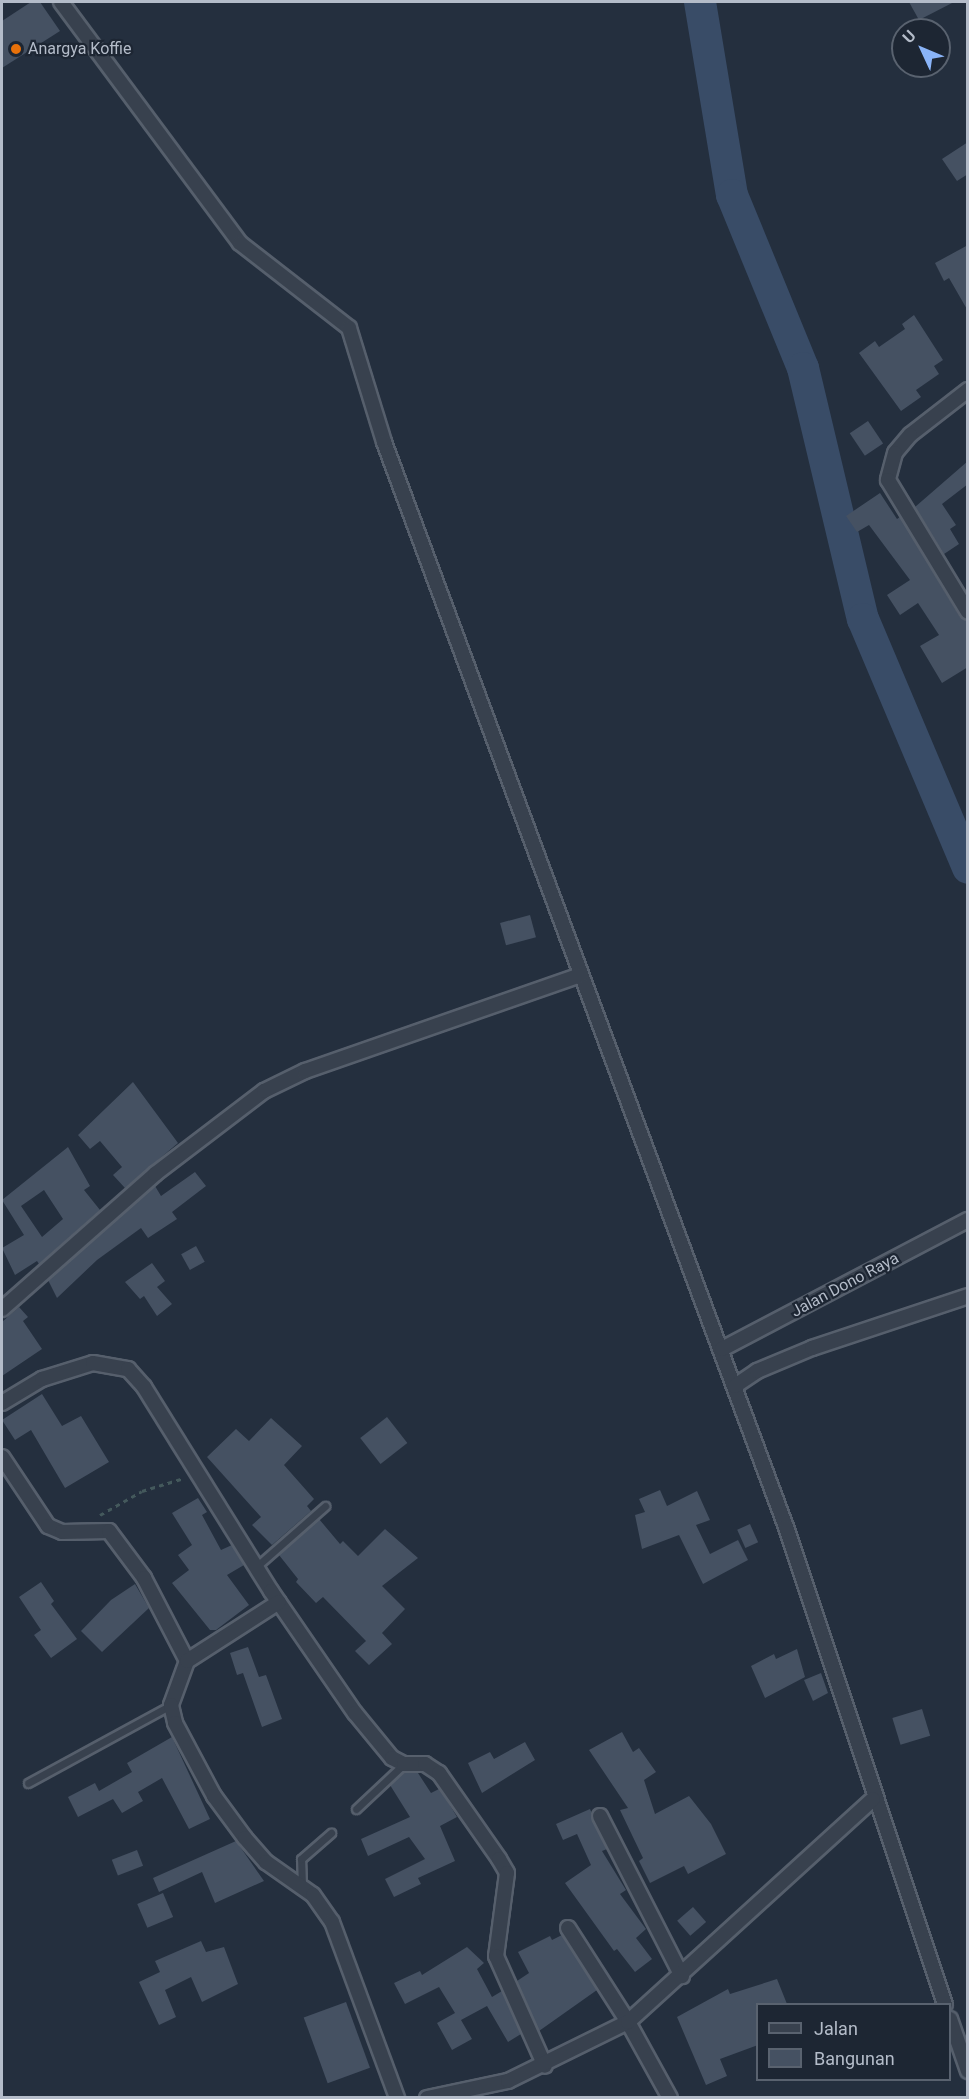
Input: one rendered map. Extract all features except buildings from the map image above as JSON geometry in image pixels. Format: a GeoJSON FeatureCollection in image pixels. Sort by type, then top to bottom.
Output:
{"type":"FeatureCollection","features":[{"type":"Feature","properties":{"kind":"street"},"geometry":{"type":"LineString","coordinates":[[61,2],[240,243],[349,328],[384,442],[722,1349],[786,1527],[873,1799],[945,2003]]}},
{"type":"Feature","properties":{"kind":"street"},"geometry":{"type":"LineString","coordinates":[[968,390],[910,435],[895,453],[888,480],[968,612]]}},
{"type":"Feature","properties":{"kind":"street"},"geometry":{"type":"LineString","coordinates":[[2,1309],[155,1174],[264,1091],[304,1071],[581,975]]}},
{"type":"Feature","properties":{"kind":"street","name":"Jalan Dono Raya"},"geometry":{"type":"LineString","coordinates":[[722,1349],[968,1220]]}},
{"type":"Feature","properties":{"kind":"street"},"geometry":{"type":"LineString","coordinates":[[735,1386],[758,1371],[812,1348],[968,1296]]}},
{"type":"Feature","properties":{"kind":"street"},"geometry":{"type":"LineString","coordinates":[[2,1403],[42,1379],[93,1363],[119,1365],[144,1387],[201,1473],[279,1602],[355,1713],[392,1758],[405,1764],[425,1764],[439,1773],[507,1873],[496,1956],[545,2066]]}},
{"type":"Feature","properties":{"kind":"street"},"geometry":{"type":"LineString","coordinates":[[2,1457],[48,1526],[62,1532],[102,1528],[115,1537],[144,1578],[187,1661]]}},
{"type":"Feature","properties":{"kind":"street"},"geometry":{"type":"LineString","coordinates":[[279,1602],[187,1661],[171,1705],[175,1724],[214,1796],[266,1862],[312,1895],[332,1922],[397,2097]]}},
{"type":"Feature","properties":{"kind":"street"},"geometry":{"type":"LineString","coordinates":[[427,2097],[508,2081],[545,2066],[628,2022],[682,1976],[775,1885],[873,1799]]}},
{"type":"Feature","properties":{"kind":"street"},"geometry":{"type":"LineString","coordinates":[[600,1816],[682,1976]]}},
{"type":"Feature","properties":{"kind":"street"},"geometry":{"type":"LineString","coordinates":[[568,1928],[628,2022],[670,2097]]}},
{"type":"Feature","properties":{"kind":"street"},"geometry":{"type":"LineString","coordinates":[[951,2022],[968,2071]]}},
{"type":"Feature","properties":{"kind":"lane"},"geometry":{"type":"LineString","coordinates":[[256,1566],[325,1506]]}},
{"type":"Feature","properties":{"kind":"lane"},"geometry":{"type":"LineString","coordinates":[[28,1783],[171,1705]]}},
{"type":"Feature","properties":{"kind":"lane"},"geometry":{"type":"LineString","coordinates":[[356,1809],[405,1764]]}},
{"type":"Feature","properties":{"kind":"lane"},"geometry":{"type":"LineString","coordinates":[[302,1888],[301,1859],[331,1833]]}},
{"type":"Feature","properties":{"kind":"path"},"geometry":{"type":"LineString","coordinates":[[75,1530],[142,1491],[201,1473]]}},
{"type":"Feature","properties":{"kind":"waterway"},"geometry":{"type":"LineString","coordinates":[[700,2],[732,195],[803,368],[863,619],[968,868]]}},
{"type":"Feature","properties":{"kind":"place","name":"Anargya Koffie"},"geometry":{"type":"Point","coordinates":[16,49]}}]}
